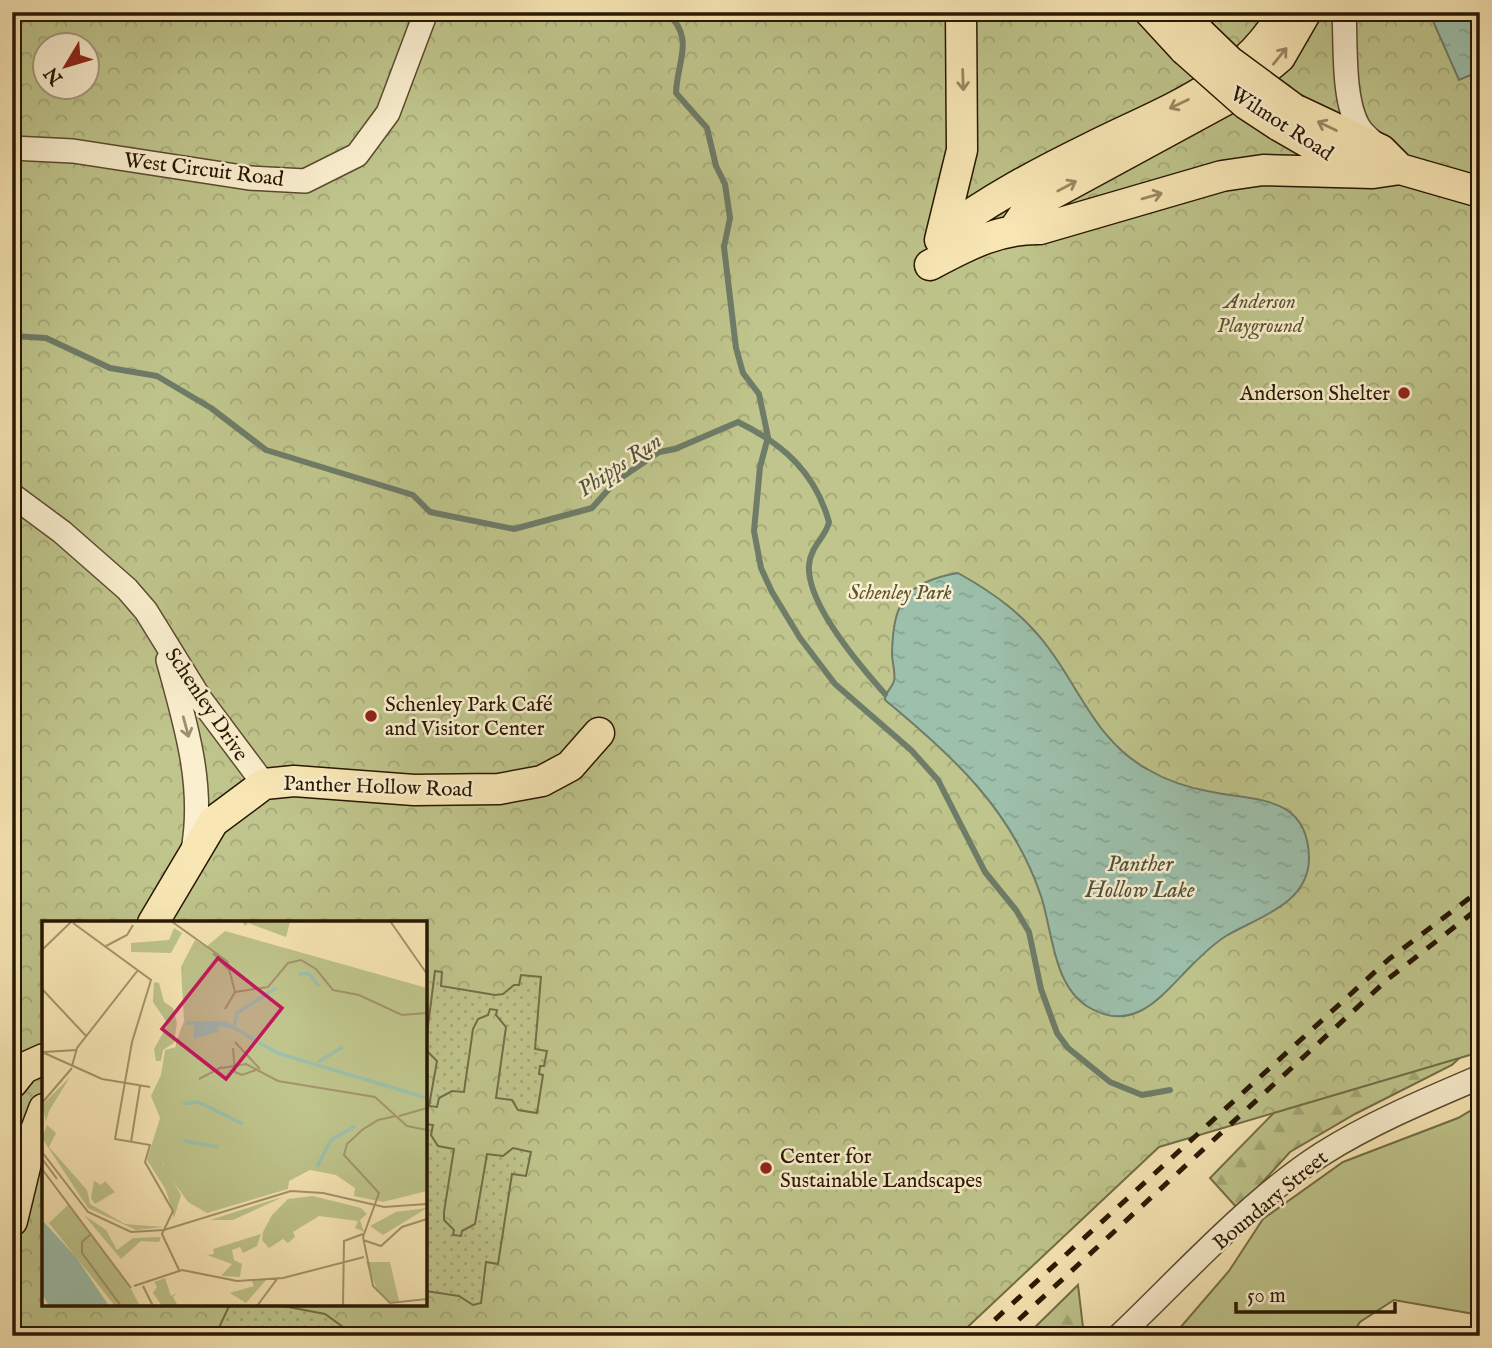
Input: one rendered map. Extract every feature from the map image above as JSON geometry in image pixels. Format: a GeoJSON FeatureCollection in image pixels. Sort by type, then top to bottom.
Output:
{"type":"FeatureCollection","features":[{"type":"Feature","properties":{"kind":"main road"},"geometry":{"type":"LineString","coordinates":[[961,12],[962,150],[943,234],[930,265],[969,245],[1015,228],[1040,229],[1222,176],[1263,170],[1385,164]]}},
{"type":"Feature","properties":{"kind":"main road","name":"Wilmot Road"},"geometry":{"type":"LineString","coordinates":[[1150,12],[1189,32],[1238,68],[1286,117],[1385,164],[1480,192]]}},
{"type":"Feature","properties":{"kind":"main road"},"geometry":{"type":"LineString","coordinates":[[943,234],[996,198],[1223,80],[1258,51],[1283,12]]}},
{"type":"Feature","properties":{"kind":"main road"},"geometry":{"type":"LineString","coordinates":[[1015,228],[1030,206],[1238,93],[1280,57],[1306,12]]}},
{"type":"Feature","properties":{"kind":"main road"},"geometry":{"type":"LineString","coordinates":[[962,150],[972,171],[996,198],[1015,228]]}},
{"type":"Feature","properties":{"kind":"main road","name":"Panther Hollow Road"},"geometry":{"type":"LineString","coordinates":[[264,785],[294,781],[414,790],[499,789],[542,781],[570,766],[599,733]]}},
{"type":"Feature","properties":{"kind":"main road","name":"Schenley Drive"},"geometry":{"type":"LineString","coordinates":[[154,921],[213,822],[264,785]]}},
{"type":"Feature","properties":{"kind":"main road"},"geometry":{"type":"LineString","coordinates":[[12,1083],[24,1068],[42,1060]]}},
{"type":"Feature","properties":{"kind":"main road"},"geometry":{"type":"LineString","coordinates":[[12,1221],[30,1146],[42,1114]]}},
{"type":"Feature","properties":{"kind":"street","name":"West Circuit Road"},"geometry":{"type":"LineString","coordinates":[[12,148],[73,151],[249,178],[305,181],[357,155],[388,113],[426,12]]}},
{"type":"Feature","properties":{"kind":"street"},"geometry":{"type":"LineString","coordinates":[[1344,12],[1349,90],[1354,115],[1360,129],[1385,164]]}},
{"type":"Feature","properties":{"kind":"street","name":"Schenley Drive"},"geometry":{"type":"LineString","coordinates":[[12,495],[108,571],[146,611],[201,700],[264,785]]}},
{"type":"Feature","properties":{"kind":"street","name":"Schenley Drive"},"geometry":{"type":"LineString","coordinates":[[162,637],[193,753],[197,829],[191,860]]}},
{"type":"Feature","properties":{"kind":"street","name":"Boundary Street"},"geometry":{"type":"LineString","coordinates":[[1119,1336],[1258,1204],[1321,1155],[1381,1122],[1480,1077]]}},
{"type":"Feature","properties":{"kind":"green space","name":"Schenley Park"},"geometry":{"type":"Polygon","coordinates":[[[12,12],[1480,12],[1480,1052],[1159,1147],[958,1336],[12,1336],[12,12]]]}},
{"type":"Feature","properties":{"kind":"green space"},"geometry":{"type":"Polygon","coordinates":[[[435,971],[442,972],[441,986],[495,995],[503,994],[514,985],[519,985],[521,975],[541,977],[535,1049],[547,1051],[544,1066],[540,1066],[539,1074],[543,1075],[537,1113],[518,1110],[512,1100],[496,1098],[506,1027],[496,1015],[497,1010],[490,1009],[488,1015],[478,1019],[473,1029],[464,1092],[452,1091],[439,1098],[437,1107],[429,1106],[437,1061],[427,1051],[435,971]]]}},
{"type":"Feature","properties":{"kind":"green space"},"geometry":{"type":"Polygon","coordinates":[[[1480,1039],[1452,1065],[1355,1114],[1290,1152],[1238,1209],[1210,1178],[1302,1084],[1480,1039]]]}},
{"type":"Feature","properties":{"kind":"green space"},"geometry":{"type":"Polygon","coordinates":[[[1480,1105],[1480,1315],[1394,1300],[1360,1322],[1351,1336],[1173,1336],[1229,1271],[1263,1219],[1343,1162],[1458,1118],[1480,1105]]]}},
{"type":"Feature","properties":{"kind":"green space"},"geometry":{"type":"Polygon","coordinates":[[[427,1124],[433,1125],[431,1135],[438,1146],[454,1149],[444,1212],[444,1220],[454,1230],[453,1235],[461,1236],[462,1231],[475,1224],[487,1154],[503,1156],[513,1148],[531,1152],[526,1176],[512,1174],[498,1264],[486,1262],[481,1303],[473,1305],[459,1296],[427,1291],[427,1124]]]}},
{"type":"Feature","properties":{"kind":"green space"},"geometry":{"type":"Polygon","coordinates":[[[1078,1285],[1084,1336],[1026,1336],[1078,1285]]]}},
{"type":"Feature","properties":{"kind":"green space"},"geometry":{"type":"Polygon","coordinates":[[[229,1306],[283,1306],[325,1314],[350,1332],[393,1336],[215,1336],[229,1306]]]}},
{"type":"Feature","properties":{"kind":"water"},"geometry":{"type":"Polygon","coordinates":[[[1429,12],[1480,12],[1480,71],[1459,80],[1429,12]]]}},
{"type":"Feature","properties":{"kind":"water","name":"Panther Hollow Lake"},"geometry":{"type":"Polygon","coordinates":[[[958,573],[997,597],[1031,626],[1061,666],[1103,731],[1130,758],[1178,783],[1277,805],[1300,822],[1306,837],[1309,858],[1307,874],[1301,887],[1291,898],[1280,907],[1226,936],[1199,958],[1159,998],[1134,1014],[1106,1015],[1090,1008],[1068,987],[1056,958],[1041,896],[1014,837],[997,811],[957,764],[885,700],[894,678],[893,636],[899,608],[914,589],[925,582],[958,573]]]}},
{"type":"Feature","properties":{"kind":"waterway"},"geometry":{"type":"LineString","coordinates":[[666,12],[675,22],[683,41],[676,93],[707,128],[716,166],[725,184],[730,218],[724,247],[736,348],[743,373],[759,394],[768,437],[760,467],[754,531],[761,568],[772,592],[800,638],[835,684],[911,750],[938,780],[985,872],[1016,910],[1029,932],[1041,989],[1057,1033],[1068,1048],[1110,1082],[1142,1095],[1170,1090]]}},
{"type":"Feature","properties":{"kind":"waterway","name":"Phipps Run"},"geometry":{"type":"LineString","coordinates":[[12,336],[46,338],[110,368],[157,376],[211,408],[266,450],[413,495],[430,512],[514,529],[592,508],[615,482],[659,452],[675,449],[738,422],[783,450],[806,474],[815,488],[829,522],[810,558],[810,580],[816,597],[836,633],[885,694]]}},
{"type":"Feature","properties":{"kind":"railway"},"geometry":{"type":"LineString","coordinates":[[977,1336],[1389,959],[1480,890]]}},
{"type":"Feature","properties":{"kind":"railway"},"geometry":{"type":"LineString","coordinates":[[1001,1336],[1388,979],[1480,907]]}},
{"type":"Feature","properties":{"kind":"place","name":"Anderson Shelter"},"geometry":{"type":"Point","coordinates":[1404,393]}},
{"type":"Feature","properties":{"kind":"place","name":"Schenley Park Café and Visitor Center"},"geometry":{"type":"Point","coordinates":[371,716]}},
{"type":"Feature","properties":{"kind":"place","name":"Center for Sustainable Landscapes"},"geometry":{"type":"Point","coordinates":[766,1168]}},
{"type":"Feature","properties":{"kind":"park label","name":"Anderson Playground"},"geometry":{"type":"Point","coordinates":[1260,313]}}]}
